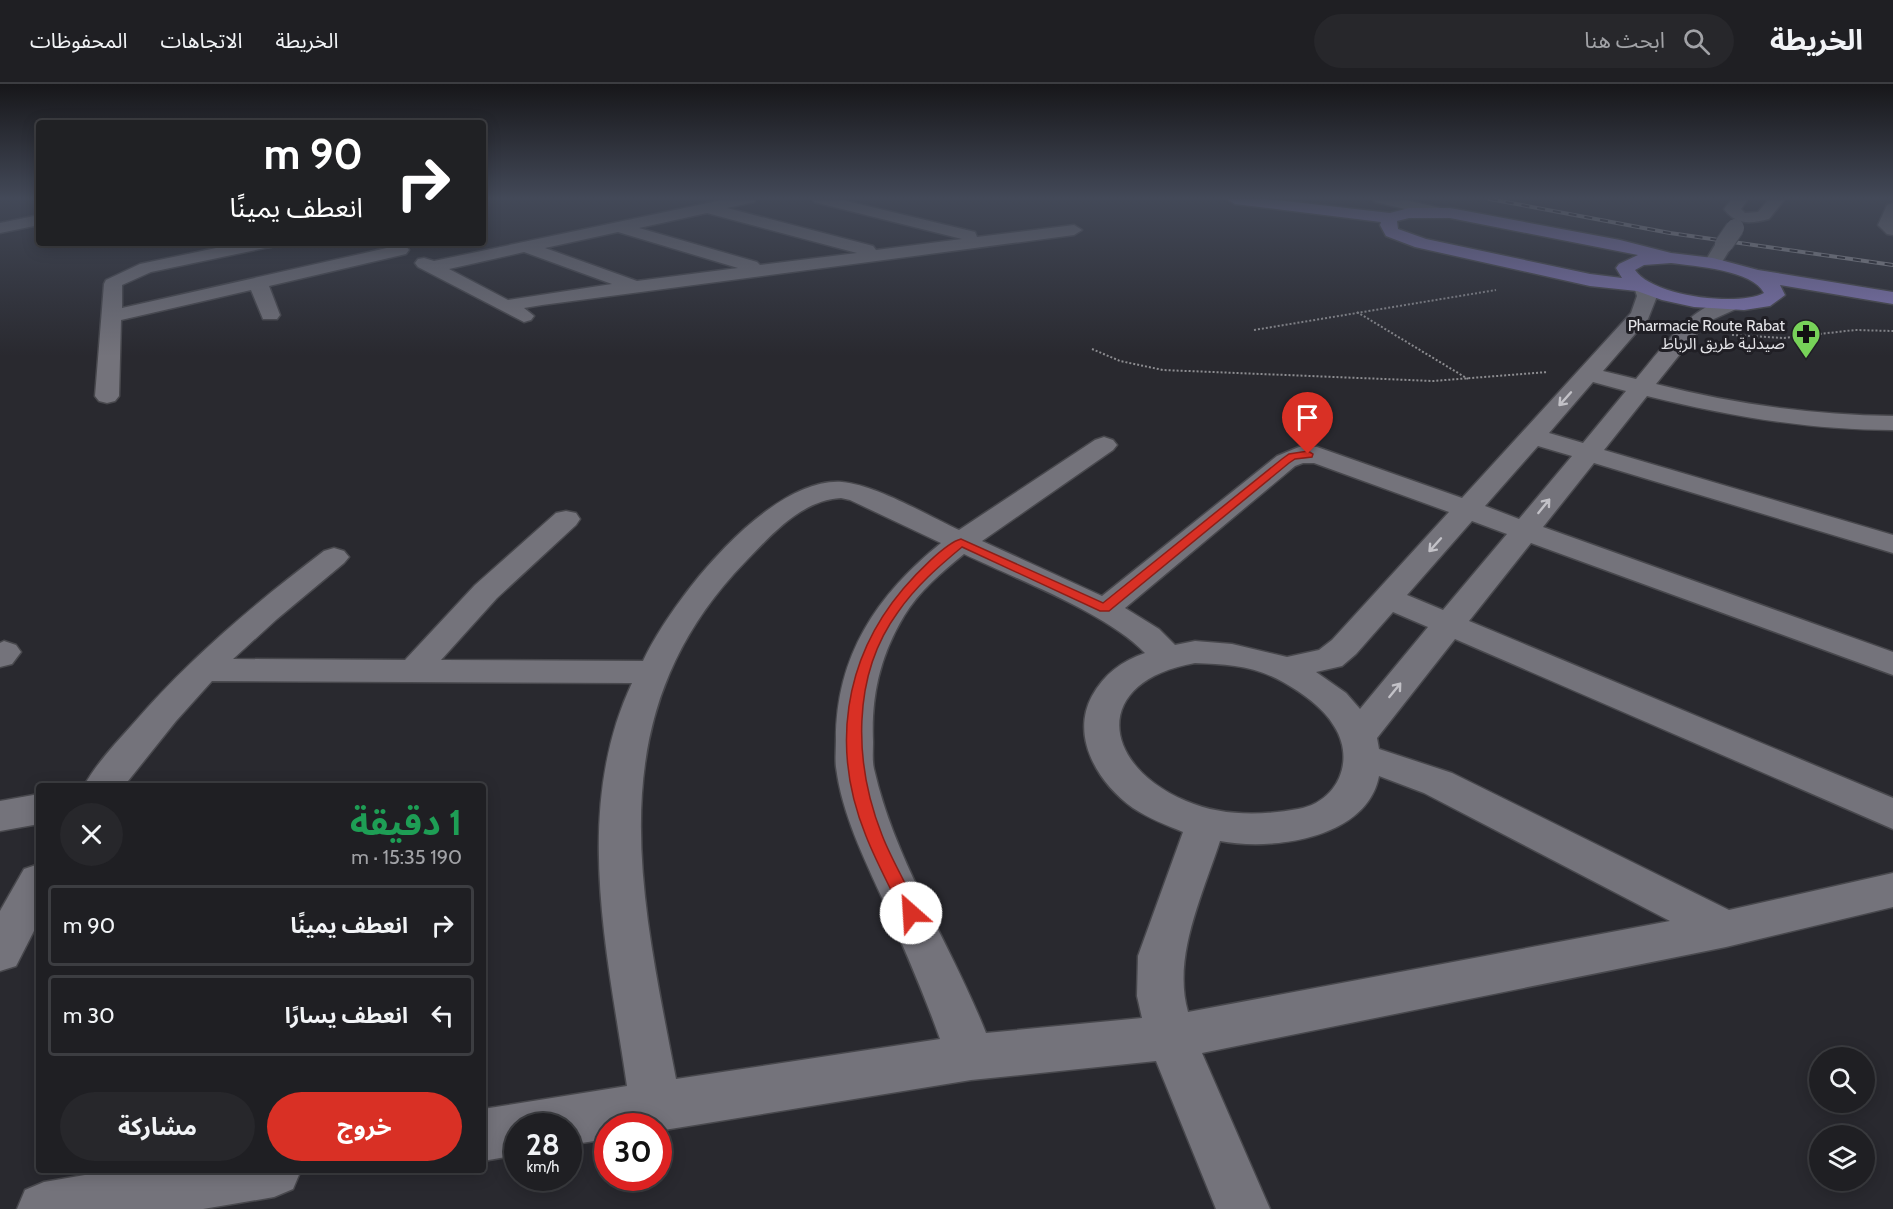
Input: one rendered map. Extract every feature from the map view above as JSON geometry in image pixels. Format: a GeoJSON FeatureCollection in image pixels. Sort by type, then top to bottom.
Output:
{"type":"FeatureCollection","features":[{"type":"Feature","properties":{"kind":"main road"},"geometry":{"type":"LineString","coordinates":[[1459,252],[1582,279],[1642,286],[1677,298],[1729,305],[1764,302],[1893,300]]}},
{"type":"Feature","properties":{"kind":"main road"},"geometry":{"type":"LineString","coordinates":[[1643,252],[1671,258],[1713,263],[1753,275],[1893,300]]}},
{"type":"Feature","properties":{"kind":"main road"},"geometry":{"type":"LineString","coordinates":[[1642,286],[1628,276],[1625,268],[1628,265],[1640,260],[1671,258]]}},
{"type":"Feature","properties":{"kind":"main road"},"geometry":{"type":"LineString","coordinates":[[1753,275],[1771,285],[1774,290],[1775,295],[1764,302]]}},
{"type":"Feature","properties":{"kind":"street"},"geometry":{"type":"LineString","coordinates":[[107,396],[113,284],[126,274],[146,268],[225,252]]}},
{"type":"Feature","properties":{"kind":"street"},"geometry":{"type":"LineString","coordinates":[[112,316],[258,283],[376,252]]}},
{"type":"Feature","properties":{"kind":"street"},"geometry":{"type":"LineString","coordinates":[[402,252],[531,320]]}},
{"type":"Feature","properties":{"kind":"street"},"geometry":{"type":"LineString","coordinates":[[432,267],[504,252]]}},
{"type":"Feature","properties":{"kind":"street"},"geometry":{"type":"LineString","coordinates":[[538,252],[638,286]]}},
{"type":"Feature","properties":{"kind":"street"},"geometry":{"type":"LineString","coordinates":[[702,252],[765,270]]}},
{"type":"Feature","properties":{"kind":"street"},"geometry":{"type":"LineString","coordinates":[[874,252],[884,254]]}},
{"type":"Feature","properties":{"kind":"street"},"geometry":{"type":"LineString","coordinates":[[505,306],[903,252]]}},
{"type":"Feature","properties":{"kind":"street"},"geometry":{"type":"LineString","coordinates":[[1713,263],[1720,252]]}},
{"type":"Feature","properties":{"kind":"street"},"geometry":{"type":"LineString","coordinates":[[258,283],[270,315]]}},
{"type":"Feature","properties":{"kind":"street"},"geometry":{"type":"LineString","coordinates":[[1284,669],[1330,658],[1344,647],[1641,315],[1647,296],[1642,286]]}},
{"type":"Feature","properties":{"kind":"street"},"geometry":{"type":"LineString","coordinates":[[1360,747],[1450,623],[1689,329],[1705,316],[1729,305]]}},
{"type":"Feature","properties":{"kind":"street"},"geometry":{"type":"LineString","coordinates":[[1588,374],[1641,388],[1786,417],[1835,422],[1893,423]]}},
{"type":"Feature","properties":{"kind":"street"},"geometry":{"type":"LineString","coordinates":[[1532,436],[1893,544]]}},
{"type":"Feature","properties":{"kind":"street"},"geometry":{"type":"LineString","coordinates":[[971,1057],[941,980],[874,835],[855,767],[854,709],[867,657],[890,612],[922,574],[961,542],[1104,445]]}},
{"type":"Feature","properties":{"kind":"street"},"geometry":{"type":"LineString","coordinates":[[1105,609],[1292,457],[1308,454],[1326,457],[1893,664]]}},
{"type":"Feature","properties":{"kind":"street"},"geometry":{"type":"LineString","coordinates":[[655,1105],[620,873],[619,812],[626,757],[639,707],[652,672],[681,621],[707,585],[736,553],[768,524],[809,495],[828,490],[848,491],[1105,609],[1147,636],[1167,656]]}},
{"type":"Feature","properties":{"kind":"street"},"geometry":{"type":"LineString","coordinates":[[414,671],[451,626],[489,586],[566,519]]}},
{"type":"Feature","properties":{"kind":"street"},"geometry":{"type":"LineString","coordinates":[[105,783],[202,670],[268,609],[334,557]]}},
{"type":"Feature","properties":{"kind":"street"},"geometry":{"type":"LineString","coordinates":[[1387,598],[1893,814]]}},
{"type":"Feature","properties":{"kind":"street"},"geometry":{"type":"LineString","coordinates":[[1195,652],[1225,653],[1255,658],[1284,669],[1309,681],[1330,697],[1347,716],[1360,747],[1358,783],[1342,804],[1317,820],[1284,829],[1246,831],[1206,824],[1166,808],[1134,786],[1111,759],[1101,732],[1103,706],[1116,684],[1138,667],[1167,656],[1195,652]]}},
{"type":"Feature","properties":{"kind":"street"},"geometry":{"type":"LineString","coordinates":[[202,670],[652,672]]}},
{"type":"Feature","properties":{"kind":"street"},"geometry":{"type":"LineString","coordinates":[[1360,747],[1387,764],[1438,783],[1726,929]]}},
{"type":"Feature","properties":{"kind":"street"},"geometry":{"type":"LineString","coordinates":[[0,816],[36,809]]}},
{"type":"Feature","properties":{"kind":"street"},"geometry":{"type":"LineString","coordinates":[[1206,824],[1161,956],[1160,996],[1172,1037],[1243,1209]]}},
{"type":"Feature","properties":{"kind":"street"},"geometry":{"type":"LineString","coordinates":[[0,952],[36,886]]}},
{"type":"Feature","properties":{"kind":"street"},"geometry":{"type":"LineString","coordinates":[[582,1117],[971,1057],[1172,1037],[1726,929],[1893,890]]}},
{"type":"Feature","properties":{"kind":"street"},"geometry":{"type":"LineString","coordinates":[[486,1134],[504,1131]]}},
{"type":"Feature","properties":{"kind":"street"},"geometry":{"type":"LineString","coordinates":[[44,1209],[256,1173]]}},
{"type":"Feature","properties":{"kind":"path"},"geometry":{"type":"LineString","coordinates":[[1254,330],[1506,288]]}},
{"type":"Feature","properties":{"kind":"path"},"geometry":{"type":"LineString","coordinates":[[1357,312],[1469,379]]}},
{"type":"Feature","properties":{"kind":"path"},"geometry":{"type":"LineString","coordinates":[[1689,329],[1784,338],[1855,330],[1893,331]]}},
{"type":"Feature","properties":{"kind":"path"},"geometry":{"type":"LineString","coordinates":[[1092,349],[1120,362],[1163,370],[1404,381],[1469,379],[1531,373],[1588,374]]}},
{"type":"Feature","properties":{"kind":"railway"},"geometry":{"type":"LineString","coordinates":[[1799,252],[1893,265]]}},
{"type":"Feature","properties":{"kind":"place","name":"Pharmacie Route Rabat صيدلية طريق الرباط"},"geometry":{"type":"Point","coordinates":[1806,360]}},
{"type":"Feature","properties":{"kind":"route"},"geometry":{"type":"LineString","coordinates":[[911,913],[874,835],[867,812],[855,767],[854,709],[867,657],[890,612],[922,574],[961,542],[1105,609],[1286,461],[1292,457],[1308,454]]}}]}
